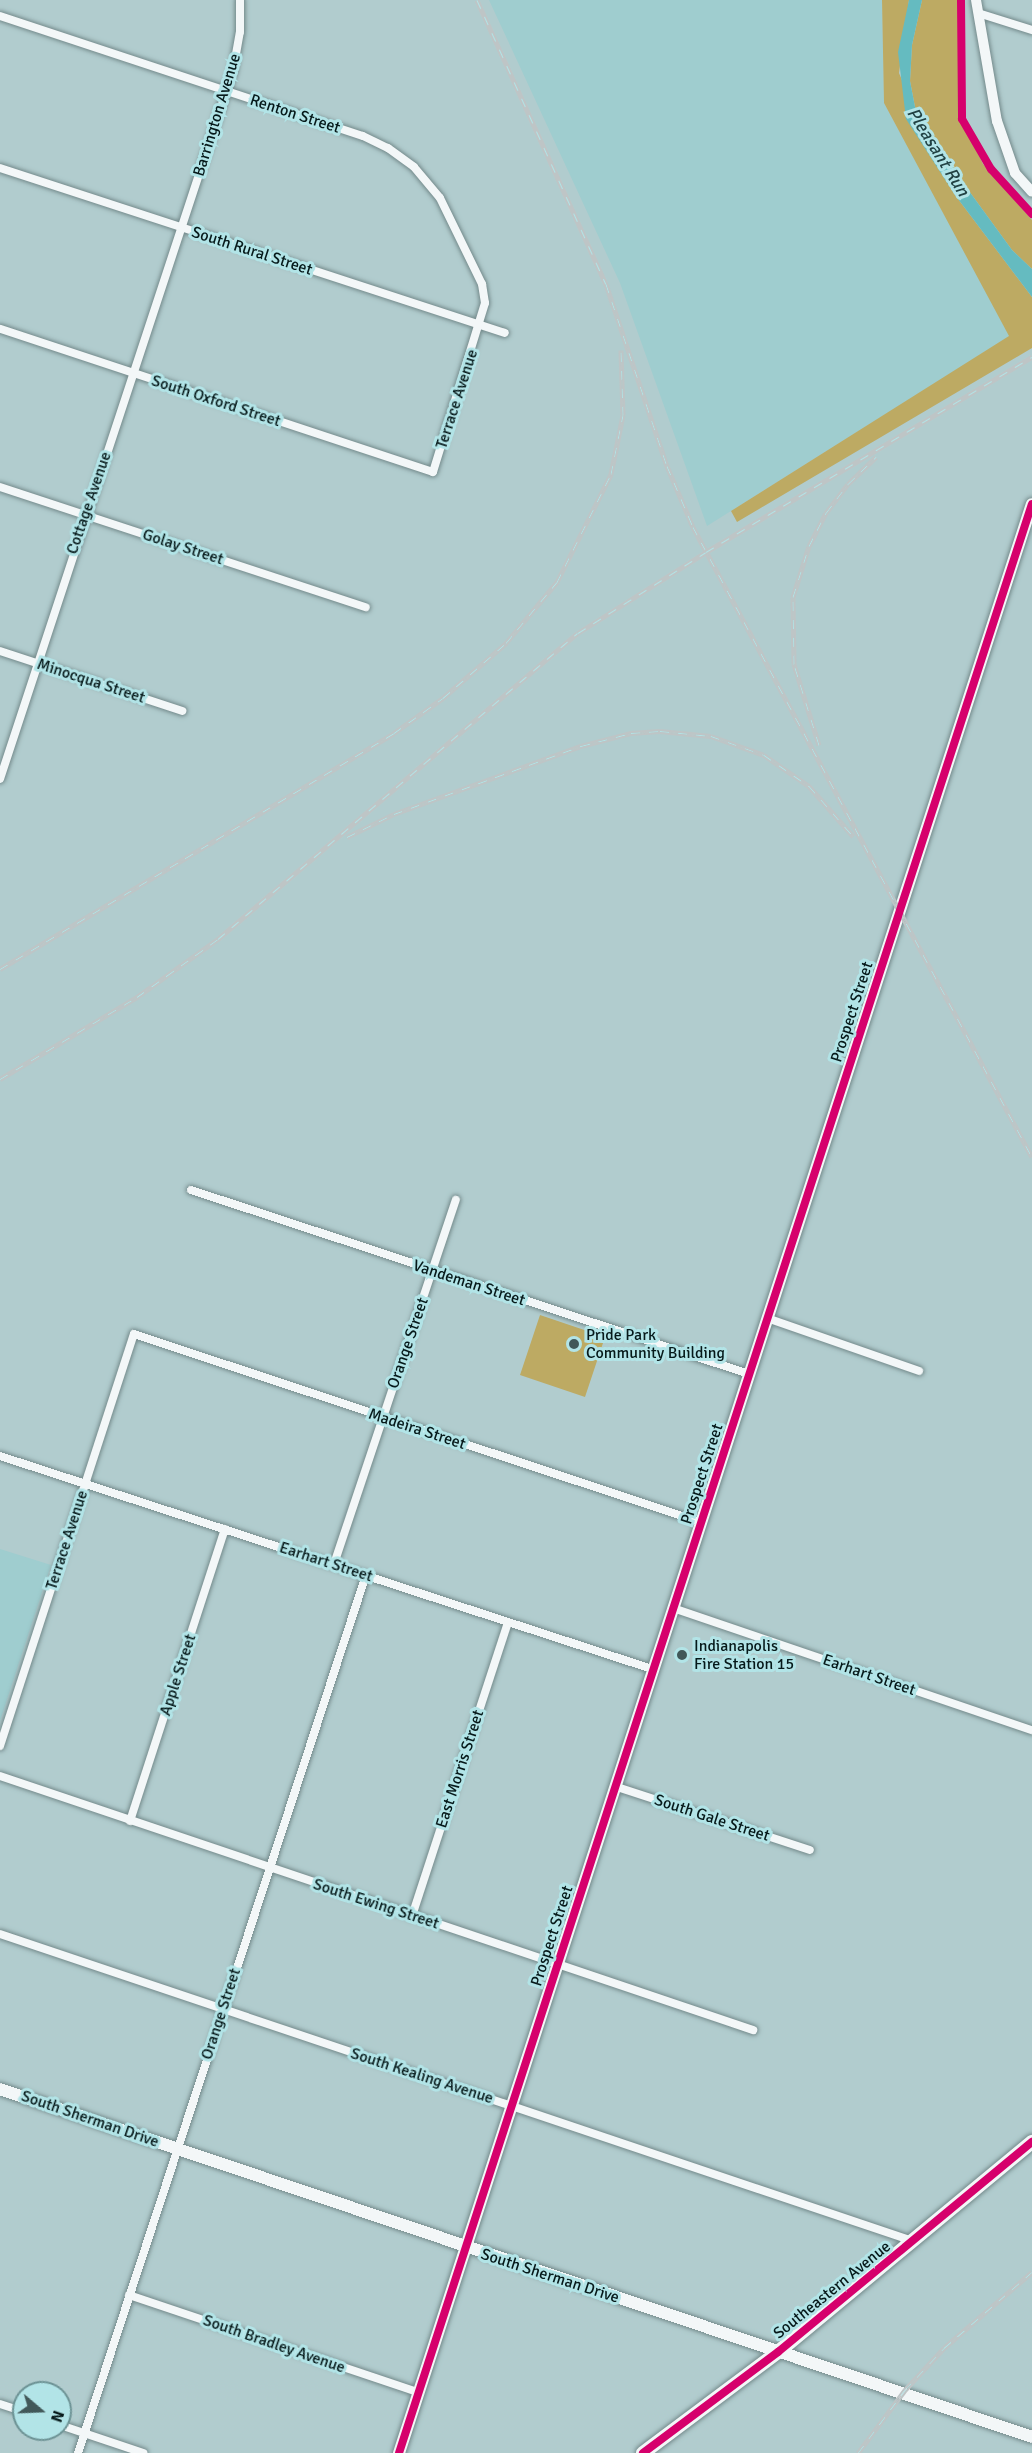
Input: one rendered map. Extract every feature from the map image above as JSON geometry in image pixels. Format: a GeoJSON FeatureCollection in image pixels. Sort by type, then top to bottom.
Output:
{"type":"FeatureCollection","features":[{"type":"Feature","properties":{"kind":"main road","name":"Prospect Street"},"geometry":{"type":"LineString","coordinates":[[399,2453],[464,2247],[1032,504]]}},
{"type":"Feature","properties":{"kind":"main road","name":"South Sherman Drive"},"geometry":{"type":"LineString","coordinates":[[0,2089],[1032,2437]]}},
{"type":"Feature","properties":{"kind":"main road","name":"Southeastern Avenue"},"geometry":{"type":"LineString","coordinates":[[643,2453],[778,2352],[1032,2142]]}},
{"type":"Feature","properties":{"kind":"street","name":"Barrington Avenue"},"geometry":{"type":"LineString","coordinates":[[181,228],[239,45],[240,0]]}},
{"type":"Feature","properties":{"kind":"street"},"geometry":{"type":"LineString","coordinates":[[976,0],[997,121],[1015,173],[1032,192]]}},
{"type":"Feature","properties":{"kind":"street"},"geometry":{"type":"LineString","coordinates":[[978,13],[1032,30]]}},
{"type":"Feature","properties":{"kind":"street","name":"Renton Street"},"geometry":{"type":"LineString","coordinates":[[0,16],[363,136],[414,167],[440,198],[482,284],[485,303],[480,325]]}},
{"type":"Feature","properties":{"kind":"street","name":"South Rural Street"},"geometry":{"type":"LineString","coordinates":[[0,168],[505,333]]}},
{"type":"Feature","properties":{"kind":"street","name":"Cottage Avenue"},"geometry":{"type":"LineString","coordinates":[[0,779],[84,515],[134,374],[181,228]]}},
{"type":"Feature","properties":{"kind":"street","name":"Terrace Avenue"},"geometry":{"type":"LineString","coordinates":[[433,472],[480,325]]}},
{"type":"Feature","properties":{"kind":"street","name":"South Oxford Street"},"geometry":{"type":"LineString","coordinates":[[0,329],[433,472]]}},
{"type":"Feature","properties":{"kind":"street","name":"Golay Street"},"geometry":{"type":"LineString","coordinates":[[0,487],[366,607]]}},
{"type":"Feature","properties":{"kind":"street","name":"Minocqua Street"},"geometry":{"type":"LineString","coordinates":[[0,651],[182,711]]}},
{"type":"Feature","properties":{"kind":"street","name":"Vandeman Street"},"geometry":{"type":"LineString","coordinates":[[191,1190],[749,1374]]}},
{"type":"Feature","properties":{"kind":"street","name":"Orange Street"},"geometry":{"type":"LineString","coordinates":[[334,1564],[456,1200]]}},
{"type":"Feature","properties":{"kind":"street"},"geometry":{"type":"LineString","coordinates":[[767,1318],[919,1371]]}},
{"type":"Feature","properties":{"kind":"street","name":"Terrace Avenue"},"geometry":{"type":"LineString","coordinates":[[0,1746],[134,1334]]}},
{"type":"Feature","properties":{"kind":"street","name":"Madeira Street"},"geometry":{"type":"LineString","coordinates":[[134,1334],[700,1522]]}},
{"type":"Feature","properties":{"kind":"street","name":"Earhart Street"},"geometry":{"type":"LineString","coordinates":[[0,1456],[652,1669]]}},
{"type":"Feature","properties":{"kind":"street","name":"Apple Street"},"geometry":{"type":"LineString","coordinates":[[130,1821],[225,1529]]}},
{"type":"Feature","properties":{"kind":"street","name":"Orange Street"},"geometry":{"type":"LineString","coordinates":[[78,2453],[176,2148],[366,1575]]}},
{"type":"Feature","properties":{"kind":"street","name":"Earhart Street"},"geometry":{"type":"LineString","coordinates":[[673,1608],[1032,1730]]}},
{"type":"Feature","properties":{"kind":"street","name":"East Morris Street"},"geometry":{"type":"LineString","coordinates":[[412,1916],[508,1622]]}},
{"type":"Feature","properties":{"kind":"street","name":"South Ewing Street"},"geometry":{"type":"LineString","coordinates":[[0,1776],[753,2030]]}},
{"type":"Feature","properties":{"kind":"street","name":"South Gale Street"},"geometry":{"type":"LineString","coordinates":[[614,1786],[810,1850]]}},
{"type":"Feature","properties":{"kind":"street","name":"South Kealing Avenue"},"geometry":{"type":"LineString","coordinates":[[0,1934],[913,2241]]}},
{"type":"Feature","properties":{"kind":"street","name":"South Bradley Avenue"},"geometry":{"type":"LineString","coordinates":[[129,2295],[418,2392]]}},
{"type":"Feature","properties":{"kind":"street"},"geometry":{"type":"LineString","coordinates":[[72,2429],[143,2453]]}},
{"type":"Feature","properties":{"kind":"shaded area"},"geometry":{"type":"Polygon","coordinates":[[[489,0],[882,0],[884,103],[1010,336],[707,526],[620,283],[489,0]]]}},
{"type":"Feature","properties":{"kind":"shaded area"},"geometry":{"type":"Polygon","coordinates":[[[882,0],[909,0],[899,73],[935,159],[955,195],[1032,297],[1032,348],[737,522],[731,511],[1009,336],[884,103],[882,0]]]}},
{"type":"Feature","properties":{"kind":"shaded area"},"geometry":{"type":"Polygon","coordinates":[[[922,0],[958,0],[958,113],[983,164],[1032,220],[1032,269],[1012,250],[961,180],[915,107],[910,81],[912,45],[922,0]]]}},
{"type":"Feature","properties":{"kind":"shaded area"},"geometry":{"type":"Polygon","coordinates":[[[540,1315],[605,1337],[585,1397],[520,1375],[540,1315]]]}},
{"type":"Feature","properties":{"kind":"shaded area"},"geometry":{"type":"Polygon","coordinates":[[[0,1549],[51,1565],[0,1721],[0,1549]]]}},
{"type":"Feature","properties":{"kind":"water","name":"Pleasant Run"},"geometry":{"type":"Polygon","coordinates":[[[909,0],[922,0],[912,45],[910,81],[915,107],[961,180],[1012,250],[1032,269],[1032,297],[955,195],[906,119],[898,52],[909,0]]]}},
{"type":"Feature","properties":{"kind":"railway"},"geometry":{"type":"LineString","coordinates":[[477,0],[606,284],[667,466],[693,527],[1032,1157]]}},
{"type":"Feature","properties":{"kind":"railway"},"geometry":{"type":"LineString","coordinates":[[0,969],[394,733],[443,698],[506,643],[557,582],[611,474],[623,415],[621,350]]}},
{"type":"Feature","properties":{"kind":"railway"},"geometry":{"type":"LineString","coordinates":[[0,1079],[137,997],[218,939],[578,633],[706,552],[1032,357]]}},
{"type":"Feature","properties":{"kind":"railway"},"geometry":{"type":"LineString","coordinates":[[819,745],[794,664],[793,597],[809,546],[826,513],[848,484],[876,457]]}},
{"type":"Feature","properties":{"kind":"railway"},"geometry":{"type":"LineString","coordinates":[[347,837],[394,814],[581,746],[631,733],[660,731],[711,736],[764,755],[809,786],[853,836]]}},
{"type":"Feature","properties":{"kind":"railway"},"geometry":{"type":"LineString","coordinates":[[858,2453],[905,2390],[944,2348],[1032,2272]]}},
{"type":"Feature","properties":{"kind":"cycle path"},"geometry":{"type":"LineString","coordinates":[[961,0],[962,119],[991,169],[1032,214]]}},
{"type":"Feature","properties":{"kind":"cycle path"},"geometry":{"type":"LineString","coordinates":[[399,2453],[1032,504]]}},
{"type":"Feature","properties":{"kind":"cycle path"},"geometry":{"type":"LineString","coordinates":[[643,2453],[778,2352],[1032,2142]]}},
{"type":"Feature","properties":{"kind":"place","name":"Pride Park Community Building"},"geometry":{"type":"Point","coordinates":[574,1344]}},
{"type":"Feature","properties":{"kind":"place","name":"Indianapolis Fire Station 15"},"geometry":{"type":"Point","coordinates":[682,1655]}}]}
